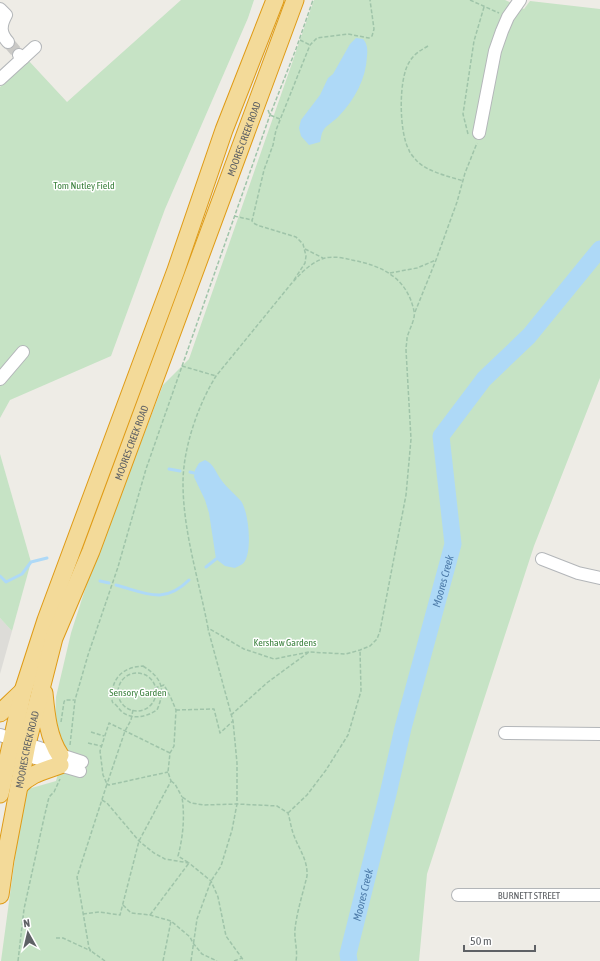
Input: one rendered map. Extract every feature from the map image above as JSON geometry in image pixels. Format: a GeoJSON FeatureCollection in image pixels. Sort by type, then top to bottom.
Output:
{"type":"FeatureCollection","features":[{"type":"Feature","properties":{"kind":"highway","name":"MOORES CREEK ROAD"},"geometry":{"type":"LineString","coordinates":[[0,895],[19,786],[12,745],[43,681],[54,638],[91,551],[295,0]]}},
{"type":"Feature","properties":{"kind":"highway","name":"MOORES CREEK ROAD"},"geometry":{"type":"LineString","coordinates":[[0,794],[23,691],[46,620],[173,277],[224,130],[273,3]]}},
{"type":"Feature","properties":{"kind":"highway"},"geometry":{"type":"LineString","coordinates":[[19,786],[26,778],[63,761],[54,746],[50,734],[43,681]]}},
{"type":"Feature","properties":{"kind":"highway"},"geometry":{"type":"LineString","coordinates":[[0,713],[23,691]]}},
{"type":"Feature","properties":{"kind":"street"},"geometry":{"type":"LineString","coordinates":[[474,137],[495,51],[511,9],[520,0]]}},
{"type":"Feature","properties":{"kind":"street"},"geometry":{"type":"LineString","coordinates":[[0,8],[6,15],[1,22],[1,28],[2,35],[8,42]]}},
{"type":"Feature","properties":{"kind":"street"},"geometry":{"type":"LineString","coordinates":[[0,78],[21,56],[35,47]]}},
{"type":"Feature","properties":{"kind":"street"},"geometry":{"type":"LineString","coordinates":[[0,379],[23,352]]}},
{"type":"Feature","properties":{"kind":"street"},"geometry":{"type":"LineString","coordinates":[[542,559],[578,573],[600,578]]}},
{"type":"Feature","properties":{"kind":"street"},"geometry":{"type":"LineString","coordinates":[[505,733],[600,734]]}},
{"type":"Feature","properties":{"kind":"street"},"geometry":{"type":"LineString","coordinates":[[12,745],[81,766]]}},
{"type":"Feature","properties":{"kind":"street","name":"BURNETT STREET"},"geometry":{"type":"LineString","coordinates":[[458,895],[600,895]]}},
{"type":"Feature","properties":{"kind":"path"},"geometry":{"type":"LineString","coordinates":[[18,961],[24,909],[44,818],[49,797],[54,792],[63,761],[75,700],[92,641],[118,566],[146,469],[234,216],[270,115],[300,40],[313,0]]}},
{"type":"Feature","properties":{"kind":"path"},"geometry":{"type":"LineString","coordinates":[[252,221],[264,170],[274,145],[276,130],[310,45],[317,38],[348,34],[369,38],[372,36],[374,29],[370,0]]}},
{"type":"Feature","properties":{"kind":"path"},"geometry":{"type":"LineString","coordinates":[[470,0],[484,7],[511,9]]}},
{"type":"Feature","properties":{"kind":"path"},"geometry":{"type":"LineString","coordinates":[[208,628],[244,649],[274,659],[309,652],[346,654],[370,646],[380,631],[406,495],[411,439],[406,350],[407,339],[415,313],[436,260],[476,147],[474,137],[466,132],[463,114],[474,42],[484,7]]}},
{"type":"Feature","properties":{"kind":"path"},"geometry":{"type":"LineString","coordinates":[[300,40],[310,45]]}},
{"type":"Feature","properties":{"kind":"path"},"geometry":{"type":"LineString","coordinates":[[428,46],[418,52],[409,62],[404,75],[402,95],[402,121],[404,137],[409,151],[417,161],[428,168],[463,181]]}},
{"type":"Feature","properties":{"kind":"path"},"geometry":{"type":"LineString","coordinates":[[270,115],[280,119]]}},
{"type":"Feature","properties":{"kind":"path"},"geometry":{"type":"LineString","coordinates":[[474,137],[476,147]]}},
{"type":"Feature","properties":{"kind":"path"},"geometry":{"type":"LineString","coordinates":[[191,961],[197,919],[211,881],[221,866],[232,830],[237,804],[237,763],[233,721],[208,628],[185,515],[183,472],[195,423],[207,390],[216,376],[290,284],[305,263],[305,249],[303,244],[296,237],[234,216]]}},
{"type":"Feature","properties":{"kind":"path"},"geometry":{"type":"LineString","coordinates":[[305,249],[324,258],[354,260],[390,273],[407,290],[415,313]]}},
{"type":"Feature","properties":{"kind":"path"},"geometry":{"type":"LineString","coordinates":[[290,284],[312,264],[324,258]]}},
{"type":"Feature","properties":{"kind":"path"},"geometry":{"type":"LineString","coordinates":[[390,273],[417,268],[436,260]]}},
{"type":"Feature","properties":{"kind":"path"},"geometry":{"type":"LineString","coordinates":[[182,366],[216,376]]}},
{"type":"Feature","properties":{"kind":"path"},"geometry":{"type":"LineString","coordinates":[[288,813],[307,795],[326,770],[348,735],[361,691],[360,650]]}},
{"type":"Feature","properties":{"kind":"path"},"geometry":{"type":"LineString","coordinates":[[231,715],[268,682],[309,652]]}},
{"type":"Feature","properties":{"kind":"path"},"geometry":{"type":"LineString","coordinates":[[143,666],[155,674],[161,686],[162,697],[156,710],[142,716],[132,716],[121,711],[112,701],[113,687],[118,676],[129,669],[143,666]]}},
{"type":"Feature","properties":{"kind":"path"},"geometry":{"type":"LineString","coordinates":[[132,674],[138,674],[149,678],[155,688],[155,698],[153,702],[143,710],[133,710],[126,707],[121,703],[119,698],[119,686],[122,680],[132,674]]}},
{"type":"Feature","properties":{"kind":"path"},"geometry":{"type":"LineString","coordinates":[[118,676],[122,680]]}},
{"type":"Feature","properties":{"kind":"path"},"geometry":{"type":"LineString","coordinates":[[155,688],[164,685],[176,710],[174,746],[170,753],[168,772],[171,781],[175,784],[182,797],[184,811],[178,856],[211,881],[218,897],[226,936],[244,961]]}},
{"type":"Feature","properties":{"kind":"path"},"geometry":{"type":"LineString","coordinates":[[59,728],[62,721],[65,700],[75,700]]}},
{"type":"Feature","properties":{"kind":"path"},"geometry":{"type":"LineString","coordinates":[[176,710],[214,709],[220,733],[233,721]]}},
{"type":"Feature","properties":{"kind":"path"},"geometry":{"type":"LineString","coordinates":[[91,951],[88,943],[77,877],[124,731],[128,726],[133,710]]}},
{"type":"Feature","properties":{"kind":"path"},"geometry":{"type":"LineString","coordinates":[[107,784],[103,775],[100,750],[109,723],[170,753]]}},
{"type":"Feature","properties":{"kind":"path"},"geometry":{"type":"LineString","coordinates":[[91,732],[105,736]]}},
{"type":"Feature","properties":{"kind":"path"},"geometry":{"type":"LineString","coordinates":[[88,742],[101,746]]}},
{"type":"Feature","properties":{"kind":"path"},"geometry":{"type":"LineString","coordinates":[[107,784],[109,785],[168,772]]}},
{"type":"Feature","properties":{"kind":"path"},"geometry":{"type":"LineString","coordinates":[[83,914],[99,912],[120,915],[139,841],[171,781]]}},
{"type":"Feature","properties":{"kind":"path"},"geometry":{"type":"LineString","coordinates":[[182,797],[191,803],[204,805],[237,804],[277,806],[288,813],[293,833],[308,868],[295,928],[296,961]]}},
{"type":"Feature","properties":{"kind":"path"},"geometry":{"type":"LineString","coordinates":[[102,800],[139,841],[154,853],[165,859],[189,864]]}},
{"type":"Feature","properties":{"kind":"path"},"geometry":{"type":"LineString","coordinates":[[150,915],[189,864]]}},
{"type":"Feature","properties":{"kind":"path"},"geometry":{"type":"LineString","coordinates":[[123,905],[131,913],[150,915],[171,921],[190,937],[202,954],[217,961]]}},
{"type":"Feature","properties":{"kind":"path"},"geometry":{"type":"LineString","coordinates":[[163,961],[171,921]]}},
{"type":"Feature","properties":{"kind":"path"},"geometry":{"type":"LineString","coordinates":[[56,938],[64,938],[91,951],[106,961]]}},
{"type":"Feature","properties":{"kind":"path"},"geometry":{"type":"LineString","coordinates":[[234,961],[242,958]]}},
{"type":"Feature","properties":{"kind":"shaded area"},"geometry":{"type":"Polygon","coordinates":[[[0,618],[12,631],[0,674],[0,618]]]}},
{"type":"Feature","properties":{"kind":"green space","name":"Tom Nutley Field"},"geometry":{"type":"Polygon","coordinates":[[[181,0],[254,0],[248,18],[165,209],[111,356],[10,400],[0,418],[0,87],[28,60],[67,102],[181,0]]]}},
{"type":"Feature","properties":{"kind":"green space","name":"Kershaw Gardens"},"geometry":{"type":"Polygon","coordinates":[[[314,0],[505,0],[524,9],[530,1],[600,9],[600,378],[534,546],[427,874],[419,961],[1,961],[20,820],[28,789],[56,781],[65,748],[59,736],[55,721],[56,697],[71,633],[90,574],[163,385],[189,359],[314,0]]]}},
{"type":"Feature","properties":{"kind":"green space"},"geometry":{"type":"Polygon","coordinates":[[[0,454],[31,562],[12,631],[0,618],[0,454]]]}},
{"type":"Feature","properties":{"kind":"water"},"geometry":{"type":"Polygon","coordinates":[[[356,38],[363,39],[367,51],[366,64],[359,88],[345,109],[324,129],[320,142],[309,145],[301,136],[299,128],[301,120],[320,95],[328,78],[333,74],[350,44],[356,38]]]}},
{"type":"Feature","properties":{"kind":"water"},"geometry":{"type":"Polygon","coordinates":[[[205,460],[211,464],[224,484],[241,501],[246,514],[249,531],[247,555],[244,562],[235,568],[225,566],[216,559],[209,513],[205,500],[194,477],[195,470],[199,463],[205,460]]]}},
{"type":"Feature","properties":{"kind":"waterway","name":"Moores Creek"},"geometry":{"type":"LineString","coordinates":[[349,961],[348,954],[403,728],[453,544],[441,436],[484,379],[529,336],[600,249]]}},
{"type":"Feature","properties":{"kind":"waterway"},"geometry":{"type":"LineString","coordinates":[[169,469],[180,471]]}},
{"type":"Feature","properties":{"kind":"waterway"},"geometry":{"type":"LineString","coordinates":[[190,472],[194,473]]}},
{"type":"Feature","properties":{"kind":"waterway"},"geometry":{"type":"LineString","coordinates":[[0,576],[6,582],[22,574],[31,562],[47,558]]}},
{"type":"Feature","properties":{"kind":"waterway"},"geometry":{"type":"LineString","coordinates":[[206,567],[216,559]]}},
{"type":"Feature","properties":{"kind":"waterway"},"geometry":{"type":"LineString","coordinates":[[116,585],[146,594],[163,595],[180,588],[189,580]]}},
{"type":"Feature","properties":{"kind":"waterway"},"geometry":{"type":"LineString","coordinates":[[100,581],[109,583]]}},
{"type":"Feature","properties":{"kind":"tunnel"},"geometry":{"type":"LineString","coordinates":[[8,42],[19,55]]}},
{"type":"Feature","properties":{"kind":"park label","name":"Sensory Garden"},"geometry":{"type":"Point","coordinates":[138,692]}}]}
